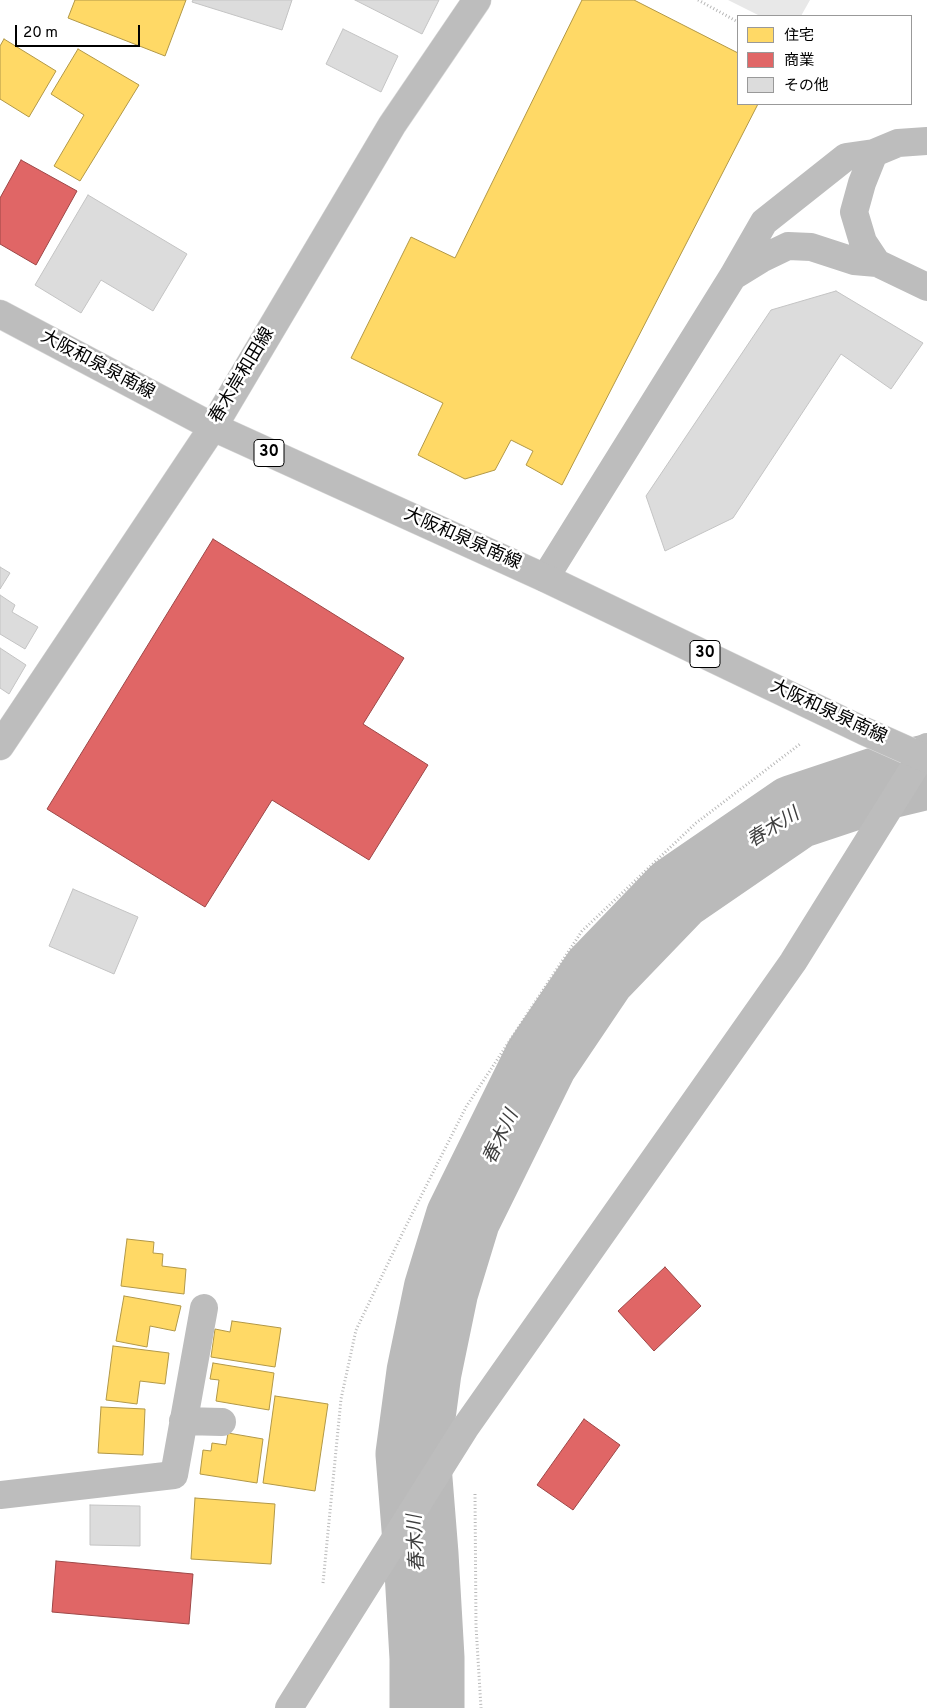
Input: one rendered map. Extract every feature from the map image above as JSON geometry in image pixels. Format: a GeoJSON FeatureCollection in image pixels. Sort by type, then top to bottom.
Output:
{"type":"FeatureCollection","features":[{"type":"Feature","properties":{"kind":"street","name":"春木岸和田線"},"geometry":{"type":"LineString","coordinates":[[0,746],[213,427],[392,125],[477,0]]}},
{"type":"Feature","properties":{"kind":"street"},"geometry":{"type":"LineString","coordinates":[[545,578],[734,276],[764,222],[846,157],[874,153],[898,143],[927,140]]}},
{"type":"Feature","properties":{"kind":"street"},"geometry":{"type":"LineString","coordinates":[[874,153],[862,183],[854,212],[863,242],[877,263]]}},
{"type":"Feature","properties":{"kind":"street"},"geometry":{"type":"LineString","coordinates":[[734,276],[761,259],[788,246],[811,247],[854,261],[877,263],[927,287]]}},
{"type":"Feature","properties":{"kind":"street","name":"大阪和泉泉南線"},"geometry":{"type":"LineString","coordinates":[[0,314],[213,427],[545,578],[864,731],[925,754]]}},
{"type":"Feature","properties":{"kind":"street"},"geometry":{"type":"LineString","coordinates":[[289,1708],[465,1428],[793,962],[925,754]]}},
{"type":"Feature","properties":{"kind":"street"},"geometry":{"type":"LineString","coordinates":[[0,1495],[174,1475],[204,1308]]}},
{"type":"Feature","properties":{"kind":"street"},"geometry":{"type":"LineString","coordinates":[[183,1421],[222,1422]]}},
{"type":"Feature","properties":{"kind":"path"},"geometry":{"type":"LineString","coordinates":[[698,0],[737,21]]}},
{"type":"Feature","properties":{"kind":"path"},"geometry":{"type":"LineString","coordinates":[[323,1584],[341,1399],[356,1330],[466,1107],[582,932],[696,823],[800,744]]}},
{"type":"Feature","properties":{"kind":"path"},"geometry":{"type":"LineString","coordinates":[[475,1494],[476,1626],[481,1708]]}},
{"type":"Feature","properties":{"kind":"shaded area"},"geometry":{"type":"Polygon","coordinates":[[[728,0],[810,0],[802,15],[758,15],[728,0]]]}},
{"type":"Feature","properties":{"kind":"building: 住宅"},"geometry":{"type":"Polygon","coordinates":[[[75,0],[186,0],[165,56],[68,18],[75,0]]]}},
{"type":"Feature","properties":{"kind":"building: 住宅"},"geometry":{"type":"Polygon","coordinates":[[[582,0],[634,0],[737,52],[737,105],[757,105],[562,485],[526,465],[533,451],[511,440],[495,470],[465,479],[418,455],[443,403],[351,358],[411,237],[455,258],[582,0]]]}},
{"type":"Feature","properties":{"kind":"building: 住宅"},"geometry":{"type":"Polygon","coordinates":[[[4,39],[56,71],[29,117],[0,99],[0,46],[4,39]]]}},
{"type":"Feature","properties":{"kind":"building: 住宅"},"geometry":{"type":"Polygon","coordinates":[[[78,49],[139,85],[80,181],[54,166],[84,115],[51,94],[78,49]]]}},
{"type":"Feature","properties":{"kind":"building: 住宅"},"geometry":{"type":"Polygon","coordinates":[[[127,1239],[154,1242],[153,1253],[163,1254],[162,1266],[186,1269],[184,1294],[121,1286],[127,1239]]]}},
{"type":"Feature","properties":{"kind":"building: 住宅"},"geometry":{"type":"Polygon","coordinates":[[[124,1296],[181,1306],[175,1331],[150,1326],[147,1347],[116,1341],[124,1296]]]}},
{"type":"Feature","properties":{"kind":"building: 住宅"},"geometry":{"type":"Polygon","coordinates":[[[232,1321],[281,1328],[275,1367],[211,1357],[215,1329],[230,1332],[232,1321]]]}},
{"type":"Feature","properties":{"kind":"building: 住宅"},"geometry":{"type":"Polygon","coordinates":[[[113,1346],[169,1353],[165,1384],[140,1381],[137,1404],[106,1400],[113,1346]]]}},
{"type":"Feature","properties":{"kind":"building: 住宅"},"geometry":{"type":"Polygon","coordinates":[[[213,1363],[274,1373],[269,1410],[216,1401],[219,1380],[210,1379],[213,1363]]]}},
{"type":"Feature","properties":{"kind":"building: 住宅"},"geometry":{"type":"Polygon","coordinates":[[[275,1396],[328,1404],[315,1491],[263,1483],[275,1396]]]}},
{"type":"Feature","properties":{"kind":"building: 住宅"},"geometry":{"type":"Polygon","coordinates":[[[101,1407],[145,1409],[143,1455],[98,1453],[101,1407]]]}},
{"type":"Feature","properties":{"kind":"building: 住宅"},"geometry":{"type":"Polygon","coordinates":[[[228,1433],[263,1439],[257,1483],[200,1474],[203,1450],[211,1451],[212,1443],[226,1445],[228,1433]]]}},
{"type":"Feature","properties":{"kind":"building: 住宅"},"geometry":{"type":"Polygon","coordinates":[[[195,1498],[275,1504],[271,1564],[191,1559],[195,1498]]]}},
{"type":"Feature","properties":{"kind":"building: 商業"},"geometry":{"type":"Polygon","coordinates":[[[21,160],[77,191],[36,265],[0,244],[0,198],[21,160]]]}},
{"type":"Feature","properties":{"kind":"building: 商業"},"geometry":{"type":"Polygon","coordinates":[[[213,539],[404,658],[363,724],[428,765],[369,860],[272,800],[205,907],[47,809],[213,539]]]}},
{"type":"Feature","properties":{"kind":"building: 商業"},"geometry":{"type":"Polygon","coordinates":[[[665,1267],[701,1306],[654,1351],[618,1311],[665,1267]]]}},
{"type":"Feature","properties":{"kind":"building: 商業"},"geometry":{"type":"Polygon","coordinates":[[[584,1419],[620,1445],[573,1510],[537,1485],[584,1419]]]}},
{"type":"Feature","properties":{"kind":"building: 商業"},"geometry":{"type":"Polygon","coordinates":[[[56,1561],[193,1574],[189,1624],[52,1612],[56,1561]]]}},
{"type":"Feature","properties":{"kind":"building: その他"},"geometry":{"type":"Polygon","coordinates":[[[193,0],[292,0],[282,30],[192,2],[193,0]]]}},
{"type":"Feature","properties":{"kind":"building: その他"},"geometry":{"type":"Polygon","coordinates":[[[355,0],[439,0],[422,34],[355,0]]]}},
{"type":"Feature","properties":{"kind":"building: その他"},"geometry":{"type":"Polygon","coordinates":[[[343,29],[398,56],[381,92],[326,64],[343,29]]]}},
{"type":"Feature","properties":{"kind":"building: その他"},"geometry":{"type":"Polygon","coordinates":[[[88,195],[187,254],[153,311],[101,280],[81,313],[35,285],[88,195]]]}},
{"type":"Feature","properties":{"kind":"building: その他"},"geometry":{"type":"Polygon","coordinates":[[[836,291],[923,343],[891,389],[841,354],[733,518],[665,551],[646,496],[771,310],[836,291]]]}},
{"type":"Feature","properties":{"kind":"building: その他"},"geometry":{"type":"Polygon","coordinates":[[[0,567],[10,573],[0,589],[0,567]]]}},
{"type":"Feature","properties":{"kind":"building: その他"},"geometry":{"type":"Polygon","coordinates":[[[0,595],[15,605],[12,612],[38,627],[25,649],[0,634],[0,595]]]}},
{"type":"Feature","properties":{"kind":"building: その他"},"geometry":{"type":"Polygon","coordinates":[[[0,648],[26,665],[9,694],[0,688],[0,648]]]}},
{"type":"Feature","properties":{"kind":"building: その他"},"geometry":{"type":"Polygon","coordinates":[[[73,889],[138,917],[114,974],[49,946],[73,889]]]}},
{"type":"Feature","properties":{"kind":"building: その他"},"geometry":{"type":"Polygon","coordinates":[[[90,1505],[140,1506],[140,1546],[90,1545],[90,1505]]]}},
{"type":"Feature","properties":{"kind":"waterway","name":"春木川"},"geometry":{"type":"LineString","coordinates":[[427,1708],[427,1658],[413,1454],[424,1372],[441,1290],[463,1218],[541,1060],[599,974],[677,893],[795,812],[885,782],[927,772]]}}]}
